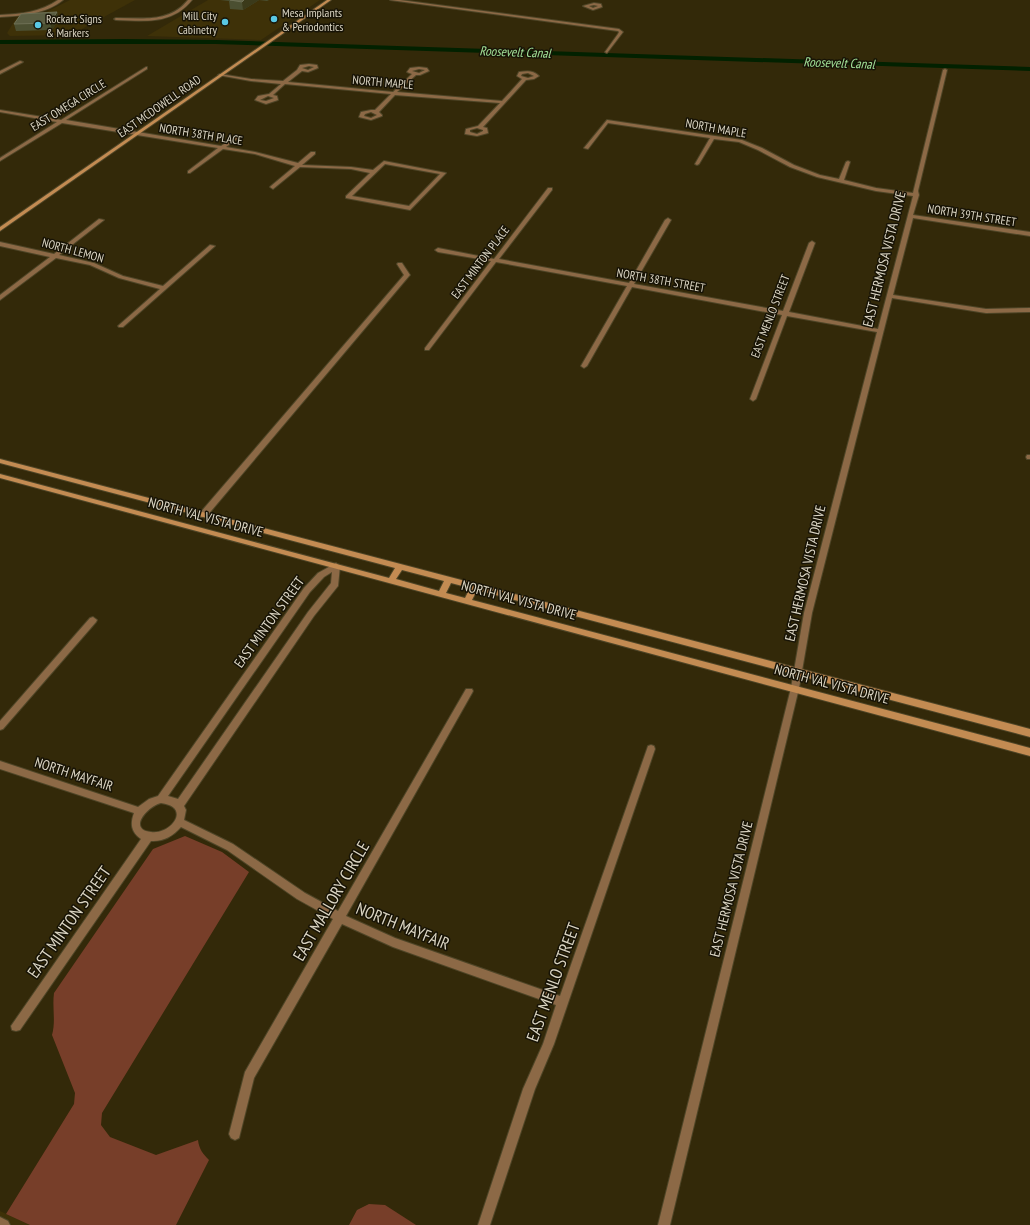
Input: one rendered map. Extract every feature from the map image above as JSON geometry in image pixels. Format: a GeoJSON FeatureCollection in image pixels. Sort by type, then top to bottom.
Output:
{"type":"FeatureCollection","features":[{"type":"Feature","properties":{"kind":"main road","name":"EAST MCDOWELL ROAD"},"geometry":{"type":"LineString","coordinates":[[0,229],[329,0]]}},
{"type":"Feature","properties":{"kind":"main road","name":"NORTH VAL VISTA DRIVE"},"geometry":{"type":"LineString","coordinates":[[0,461],[1030,733]]}},
{"type":"Feature","properties":{"kind":"main road"},"geometry":{"type":"LineString","coordinates":[[10,479],[23,467]]}},
{"type":"Feature","properties":{"kind":"main road","name":"NORTH VAL VISTA DRIVE"},"geometry":{"type":"LineString","coordinates":[[0,476],[1030,752]]}},
{"type":"Feature","properties":{"kind":"main road"},"geometry":{"type":"LineString","coordinates":[[165,520],[176,508]]}},
{"type":"Feature","properties":{"kind":"main road"},"geometry":{"type":"LineString","coordinates":[[193,528],[203,515]]}},
{"type":"Feature","properties":{"kind":"main road"},"geometry":{"type":"LineString","coordinates":[[309,559],[318,546]]}},
{"type":"Feature","properties":{"kind":"main road"},"geometry":{"type":"LineString","coordinates":[[336,566],[345,553]]}},
{"type":"Feature","properties":{"kind":"main road"},"geometry":{"type":"LineString","coordinates":[[391,581],[400,567]]}},
{"type":"Feature","properties":{"kind":"main road"},"geometry":{"type":"LineString","coordinates":[[441,594],[449,580]]}},
{"type":"Feature","properties":{"kind":"main road"},"geometry":{"type":"LineString","coordinates":[[467,601],[475,587]]}},
{"type":"Feature","properties":{"kind":"street"},"geometry":{"type":"LineString","coordinates":[[0,16],[15,15],[40,10],[56,4],[61,0]]}},
{"type":"Feature","properties":{"kind":"street"},"geometry":{"type":"LineString","coordinates":[[116,19],[166,18],[183,10],[190,0]]}},
{"type":"Feature","properties":{"kind":"street"},"geometry":{"type":"LineString","coordinates":[[392,0],[619,30],[621,32],[620,34],[607,52]]}},
{"type":"Feature","properties":{"kind":"street"},"geometry":{"type":"LineString","coordinates":[[595,4],[599,0]]}},
{"type":"Feature","properties":{"kind":"street"},"geometry":{"type":"LineString","coordinates":[[0,73],[21,62]]}},
{"type":"Feature","properties":{"kind":"street","name":"EAST OMEGA CIRCLE"},"geometry":{"type":"LineString","coordinates":[[0,160],[146,68]]}},
{"type":"Feature","properties":{"kind":"street"},"geometry":{"type":"LineString","coordinates":[[271,95],[300,70]]}},
{"type":"Feature","properties":{"kind":"street","name":"EAST HERMOSA VISTA DRIVE"},"geometry":{"type":"LineString","coordinates":[[664,1225],[795,688],[808,613],[911,216],[945,70]]}},
{"type":"Feature","properties":{"kind":"street","name":"NORTH MAPLE"},"geometry":{"type":"LineString","coordinates":[[222,74],[261,80],[503,102]]}},
{"type":"Feature","properties":{"kind":"street"},"geometry":{"type":"LineString","coordinates":[[376,112],[403,83],[414,74]]}},
{"type":"Feature","properties":{"kind":"street"},"geometry":{"type":"LineString","coordinates":[[480,127],[525,79]]}},
{"type":"Feature","properties":{"kind":"street","name":"NORTH 38TH PLACE"},"geometry":{"type":"LineString","coordinates":[[0,111],[255,153],[299,165],[351,168],[374,172]]}},
{"type":"Feature","properties":{"kind":"street","name":"NORTH MAPLE"},"geometry":{"type":"LineString","coordinates":[[586,148],[607,121],[729,139],[752,145],[792,166],[825,180],[841,181],[876,189],[916,193]]}},
{"type":"Feature","properties":{"kind":"street"},"geometry":{"type":"LineString","coordinates":[[696,164],[713,137]]}},
{"type":"Feature","properties":{"kind":"street"},"geometry":{"type":"LineString","coordinates":[[190,172],[235,138]]}},
{"type":"Feature","properties":{"kind":"street"},"geometry":{"type":"LineString","coordinates":[[273,187],[313,153]]}},
{"type":"Feature","properties":{"kind":"street"},"geometry":{"type":"LineString","coordinates":[[384,162],[444,173],[410,208],[348,197],[374,172],[384,162]]}},
{"type":"Feature","properties":{"kind":"street"},"geometry":{"type":"LineString","coordinates":[[841,181],[848,162]]}},
{"type":"Feature","properties":{"kind":"street","name":"EAST MINTON PLACE"},"geometry":{"type":"LineString","coordinates":[[427,349],[550,189]]}},
{"type":"Feature","properties":{"kind":"street","name":"NORTH 39TH STREET"},"geometry":{"type":"LineString","coordinates":[[911,216],[1030,234]]}},
{"type":"Feature","properties":{"kind":"street"},"geometry":{"type":"LineString","coordinates":[[0,298],[101,220]]}},
{"type":"Feature","properties":{"kind":"street"},"geometry":{"type":"LineString","coordinates":[[584,366],[668,220]]}},
{"type":"Feature","properties":{"kind":"street","name":"EAST MENLO STREET"},"geometry":{"type":"LineString","coordinates":[[753,399],[812,243]]}},
{"type":"Feature","properties":{"kind":"street","name":"NORTH LEMON"},"geometry":{"type":"LineString","coordinates":[[0,244],[92,264],[139,283],[163,288]]}},
{"type":"Feature","properties":{"kind":"street"},"geometry":{"type":"LineString","coordinates":[[121,326],[212,246]]}},
{"type":"Feature","properties":{"kind":"street","name":"NORTH 38TH STREET"},"geometry":{"type":"LineString","coordinates":[[438,250],[880,331]]}},
{"type":"Feature","properties":{"kind":"street","name":"NORTH VAL VISTA DRIVE"},"geometry":{"type":"LineString","coordinates":[[203,515],[407,274],[400,264]]}},
{"type":"Feature","properties":{"kind":"street"},"geometry":{"type":"LineString","coordinates":[[890,296],[986,311],[1030,310]]}},
{"type":"Feature","properties":{"kind":"street","name":"EAST MINTON STREET"},"geometry":{"type":"LineString","coordinates":[[161,799],[307,590],[321,575],[336,566]]}},
{"type":"Feature","properties":{"kind":"street","name":"EAST MINTON STREET"},"geometry":{"type":"LineString","coordinates":[[179,805],[311,614],[336,584],[336,566]]}},
{"type":"Feature","properties":{"kind":"street"},"geometry":{"type":"LineString","coordinates":[[0,727],[92,620]]}},
{"type":"Feature","properties":{"kind":"street","name":"EAST MALLORY CIRCLE"},"geometry":{"type":"LineString","coordinates":[[235,1134],[249,1076],[469,691]]}},
{"type":"Feature","properties":{"kind":"street","name":"EAST MENLO STREET"},"geometry":{"type":"LineString","coordinates":[[484,1225],[529,1089],[548,1044],[651,749]]}},
{"type":"Feature","properties":{"kind":"street","name":"NORTH MAYFAIR"},"geometry":{"type":"LineString","coordinates":[[0,765],[139,811]]}},
{"type":"Feature","properties":{"kind":"street"},"geometry":{"type":"LineString","coordinates":[[161,799],[173,800],[179,805],[182,814],[179,822],[170,832],[163,836],[148,837],[141,834],[137,829],[135,823],[139,811],[151,801],[161,799]]}},
{"type":"Feature","properties":{"kind":"street","name":"NORTH MAYFAIR"},"geometry":{"type":"LineString","coordinates":[[179,822],[230,847],[301,896],[340,918],[393,942],[563,1002]]}},
{"type":"Feature","properties":{"kind":"street","name":"EAST MINTON STREET"},"geometry":{"type":"LineString","coordinates":[[16,1026],[148,837]]}},
{"type":"Feature","properties":{"kind":"street"},"geometry":{"type":"LineString","coordinates":[[0,1223],[4,1225]]}},
{"type":"Feature","properties":{"kind":"shaded area"},"geometry":{"type":"Polygon","coordinates":[[[70,0],[135,0],[71,35],[10,36],[7,33],[17,17],[46,12],[70,0]]]}},
{"type":"Feature","properties":{"kind":"shaded area"},"geometry":{"type":"Polygon","coordinates":[[[208,0],[320,0],[261,40],[147,36],[208,0]]]}},
{"type":"Feature","properties":{"kind":"shaded area"},"geometry":{"type":"Polygon","coordinates":[[[185,836],[222,852],[249,872],[102,1113],[101,1125],[110,1137],[156,1155],[198,1140],[199,1146],[209,1160],[176,1225],[30,1225],[6,1214],[74,1104],[75,1093],[52,1035],[54,1025],[54,993],[153,849],[185,836]]]}},
{"type":"Feature","properties":{"kind":"shaded area"},"geometry":{"type":"Polygon","coordinates":[[[369,1204],[385,1205],[416,1225],[349,1225],[357,1210],[369,1204]]]}},
{"type":"Feature","properties":{"kind":"shaded area"},"geometry":{"type":"Polygon","coordinates":[[[0,1211],[30,1225],[0,1225],[0,1211]]]}},
{"type":"Feature","properties":{"kind":"building"},"geometry":{"type":"Polygon","coordinates":[[[230,0],[244,0],[242,2],[230,0]]]}},
{"type":"Feature","properties":{"kind":"building"},"geometry":{"type":"Polygon","coordinates":[[[57,12],[50,23],[14,24],[21,14],[57,12]]]}},
{"type":"Feature","properties":{"kind":"waterway","name":"Roosevelt Canal"},"geometry":{"type":"LineString","coordinates":[[0,42],[216,42],[1030,69]]}},
{"type":"Feature","properties":{"kind":"place","name":"Mesa Implants & Periodontics"},"geometry":{"type":"Point","coordinates":[274,19]}},
{"type":"Feature","properties":{"kind":"place","name":"Mill City Cabinetry"},"geometry":{"type":"Point","coordinates":[225,22]}},
{"type":"Feature","properties":{"kind":"place","name":"Rockart Signs & Markers"},"geometry":{"type":"Point","coordinates":[38,25]}}]}
